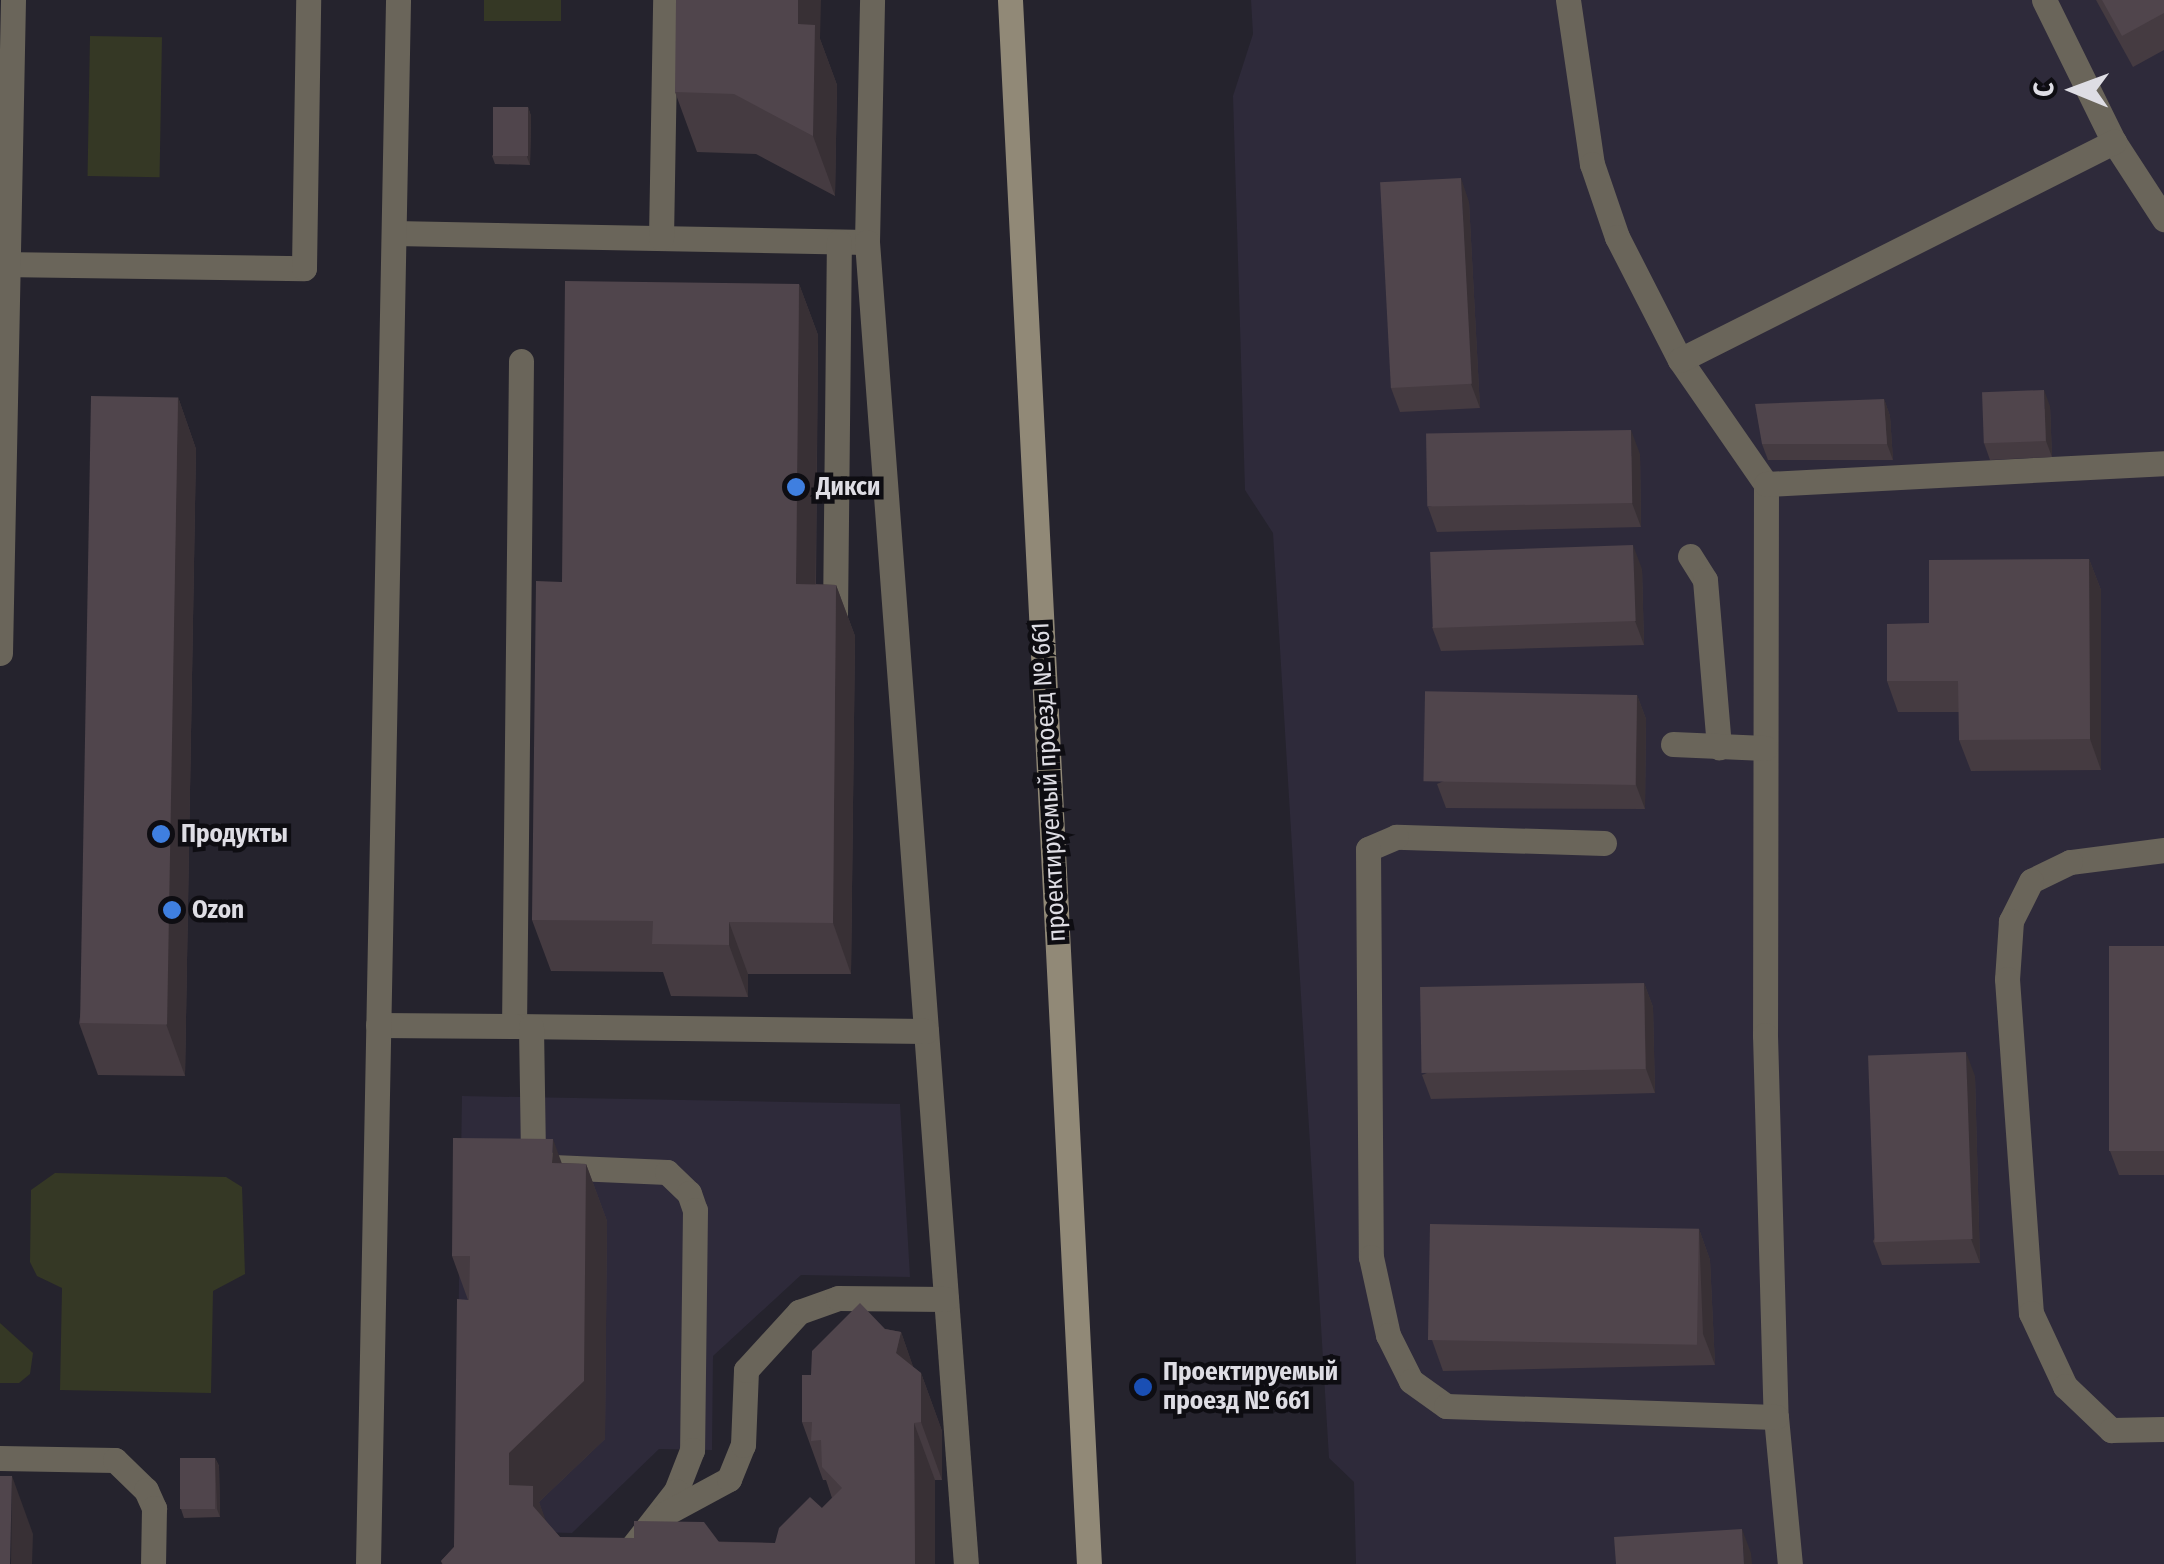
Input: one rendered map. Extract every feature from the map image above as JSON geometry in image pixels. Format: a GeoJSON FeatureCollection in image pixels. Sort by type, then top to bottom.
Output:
{"type":"FeatureCollection","features":[{"type":"Feature","properties":{"kind":"main road","name":"проектируемый проезд № 661"},"geometry":{"type":"LineString","coordinates":[[1010,0],[1089,1564]]}},
{"type":"Feature","properties":{"kind":"street"},"geometry":{"type":"LineString","coordinates":[[0,653],[4,264],[13,0]]}},
{"type":"Feature","properties":{"kind":"street"},"geometry":{"type":"LineString","coordinates":[[4,264],[304,268],[308,0]]}},
{"type":"Feature","properties":{"kind":"street"},"geometry":{"type":"LineString","coordinates":[[368,1564],[398,0]]}},
{"type":"Feature","properties":{"kind":"street"},"geometry":{"type":"LineString","coordinates":[[661,238],[665,0]]}},
{"type":"Feature","properties":{"kind":"street"},"geometry":{"type":"LineString","coordinates":[[872,0],[867,242],[966,1564]]}},
{"type":"Feature","properties":{"kind":"street"},"geometry":{"type":"LineString","coordinates":[[1568,0],[1592,164],[1617,237],[1680,360],[1766,484],[1765,748],[1776,1417],[1790,1564]]}},
{"type":"Feature","properties":{"kind":"street"},"geometry":{"type":"LineString","coordinates":[[2044,0],[2114,142],[2164,218]]}},
{"type":"Feature","properties":{"kind":"street"},"geometry":{"type":"LineString","coordinates":[[1680,360],[2114,142]]}},
{"type":"Feature","properties":{"kind":"street"},"geometry":{"type":"LineString","coordinates":[[394,233],[867,242]]}},
{"type":"Feature","properties":{"kind":"street"},"geometry":{"type":"LineString","coordinates":[[835,636],[839,242]]}},
{"type":"Feature","properties":{"kind":"street"},"geometry":{"type":"LineString","coordinates":[[521,361],[522,1026],[533,1156],[553,1167],[668,1172],[689,1192],[695,1210],[692,1450],[683,1480],[619,1564]]}},
{"type":"Feature","properties":{"kind":"street"},"geometry":{"type":"LineString","coordinates":[[1766,484],[2164,463]]}},
{"type":"Feature","properties":{"kind":"street"},"geometry":{"type":"LineString","coordinates":[[1690,556],[1705,580],[1719,746]]}},
{"type":"Feature","properties":{"kind":"street"},"geometry":{"type":"LineString","coordinates":[[1672,744],[1765,748]]}},
{"type":"Feature","properties":{"kind":"street"},"geometry":{"type":"LineString","coordinates":[[1604,844],[1396,837],[1368,849],[1370,1256],[1388,1336],[1411,1382],[1446,1406],[1776,1417]]}},
{"type":"Feature","properties":{"kind":"street"},"geometry":{"type":"LineString","coordinates":[[2164,850],[2070,862],[2031,881],[2011,921],[2008,978],[2032,1313],[2066,1386],[2111,1430],[2164,1429]]}},
{"type":"Feature","properties":{"kind":"street"},"geometry":{"type":"LineString","coordinates":[[378,1025],[926,1031]]}},
{"type":"Feature","properties":{"kind":"street"},"geometry":{"type":"LineString","coordinates":[[648,1522],[714,1493],[729,1479],[743,1445],[746,1370],[799,1312],[838,1298],[946,1298]]}},
{"type":"Feature","properties":{"kind":"street"},"geometry":{"type":"LineString","coordinates":[[0,1458],[115,1460],[146,1490],[154,1508],[153,1564]]}},
{"type":"Feature","properties":{"kind":"shaded area"},"geometry":{"type":"Polygon","coordinates":[[[1251,0],[2164,0],[2164,1564],[1356,1564],[1354,1482],[1329,1458],[1273,533],[1245,490],[1233,96],[1253,34],[1251,0]]]}},
{"type":"Feature","properties":{"kind":"shaded area"},"geometry":{"type":"Polygon","coordinates":[[[462,1096],[900,1104],[910,1277],[801,1275],[713,1356],[712,1450],[659,1449],[572,1533],[455,1530],[462,1096]]]}},
{"type":"Feature","properties":{"kind":"green space"},"geometry":{"type":"Polygon","coordinates":[[[484,0],[561,0],[561,21],[484,21],[484,0]]]}},
{"type":"Feature","properties":{"kind":"green space"},"geometry":{"type":"Polygon","coordinates":[[[90,36],[162,37],[160,177],[88,176],[90,36]]]}},
{"type":"Feature","properties":{"kind":"green space"},"geometry":{"type":"Polygon","coordinates":[[[55,1173],[226,1177],[242,1187],[245,1274],[213,1291],[211,1393],[60,1390],[62,1288],[37,1276],[30,1262],[31,1190],[55,1173]]]}},
{"type":"Feature","properties":{"kind":"green space"},"geometry":{"type":"Polygon","coordinates":[[[0,1323],[33,1353],[30,1374],[19,1383],[0,1383],[0,1323]]]}},
{"type":"Feature","properties":{"kind":"building"},"geometry":{"type":"Polygon","coordinates":[[[676,0],[798,0],[798,24],[815,25],[813,136],[734,94],[675,92],[676,0]]]}},
{"type":"Feature","properties":{"kind":"building"},"geometry":{"type":"Polygon","coordinates":[[[2102,0],[2164,0],[2164,13],[2122,36],[2102,0]]]}},
{"type":"Feature","properties":{"kind":"building"},"geometry":{"type":"Polygon","coordinates":[[[493,107],[528,107],[528,156],[493,156],[493,107]]]}},
{"type":"Feature","properties":{"kind":"building"},"geometry":{"type":"Polygon","coordinates":[[[1461,178],[1472,384],[1391,388],[1380,182],[1461,178]]]}},
{"type":"Feature","properties":{"kind":"building"},"geometry":{"type":"Polygon","coordinates":[[[565,281],[799,284],[796,584],[836,585],[833,923],[729,922],[729,945],[652,944],[653,921],[532,920],[536,581],[562,582],[565,281]]]}},
{"type":"Feature","properties":{"kind":"building"},"geometry":{"type":"Polygon","coordinates":[[[2044,390],[2046,441],[1984,443],[1982,392],[2044,390]]]}},
{"type":"Feature","properties":{"kind":"building"},"geometry":{"type":"Polygon","coordinates":[[[91,396],[178,398],[167,1024],[80,1023],[91,396]]]}},
{"type":"Feature","properties":{"kind":"building"},"geometry":{"type":"Polygon","coordinates":[[[1884,399],[1887,444],[1762,444],[1755,404],[1884,399]]]}},
{"type":"Feature","properties":{"kind":"building"},"geometry":{"type":"Polygon","coordinates":[[[1631,430],[1632,503],[1427,507],[1426,434],[1631,430]]]}},
{"type":"Feature","properties":{"kind":"building"},"geometry":{"type":"Polygon","coordinates":[[[1633,545],[1636,621],[1433,628],[1430,552],[1633,545]]]}},
{"type":"Feature","properties":{"kind":"building"},"geometry":{"type":"Polygon","coordinates":[[[2089,559],[2090,739],[1959,740],[1958,681],[1887,681],[1887,624],[1929,623],[1929,560],[2089,559]]]}},
{"type":"Feature","properties":{"kind":"building"},"geometry":{"type":"Polygon","coordinates":[[[1425,691],[1637,695],[1635,785],[1423,781],[1425,691]]]}},
{"type":"Feature","properties":{"kind":"building"},"geometry":{"type":"Polygon","coordinates":[[[2109,946],[2164,946],[2164,1151],[2109,1151],[2109,946]]]}},
{"type":"Feature","properties":{"kind":"building"},"geometry":{"type":"Polygon","coordinates":[[[1644,983],[1646,1069],[1422,1073],[1420,987],[1644,983]]]}},
{"type":"Feature","properties":{"kind":"building"},"geometry":{"type":"Polygon","coordinates":[[[1966,1052],[1973,1239],[1875,1242],[1868,1055],[1966,1052]]]}},
{"type":"Feature","properties":{"kind":"building"},"geometry":{"type":"Polygon","coordinates":[[[453,1138],[553,1139],[552,1163],[586,1164],[584,1381],[509,1453],[509,1485],[533,1486],[533,1506],[560,1537],[634,1538],[634,1521],[704,1522],[719,1542],[775,1543],[779,1528],[810,1497],[822,1508],[842,1488],[822,1467],[821,1440],[811,1441],[812,1422],[802,1422],[802,1375],[811,1375],[812,1351],[860,1303],[885,1329],[901,1332],[896,1353],[921,1373],[921,1422],[914,1423],[915,1564],[443,1564],[441,1561],[454,1547],[457,1299],[469,1300],[470,1256],[452,1256],[453,1138]]]}},
{"type":"Feature","properties":{"kind":"building"},"geometry":{"type":"Polygon","coordinates":[[[1430,1224],[1699,1229],[1697,1345],[1428,1340],[1430,1224]]]}},
{"type":"Feature","properties":{"kind":"building"},"geometry":{"type":"Polygon","coordinates":[[[180,1458],[215,1458],[215,1509],[180,1509],[180,1458]]]}},
{"type":"Feature","properties":{"kind":"building"},"geometry":{"type":"Polygon","coordinates":[[[0,1476],[12,1476],[10,1564],[0,1564],[0,1476]]]}},
{"type":"Feature","properties":{"kind":"building"},"geometry":{"type":"Polygon","coordinates":[[[1742,1529],[1744,1564],[1616,1564],[1614,1537],[1742,1529]]]}},
{"type":"Feature","properties":{"kind":"place","name":"Дикси"},"geometry":{"type":"Point","coordinates":[796,487]}},
{"type":"Feature","properties":{"kind":"place","name":"Продукты"},"geometry":{"type":"Point","coordinates":[161,834]}},
{"type":"Feature","properties":{"kind":"place","name":"Ozon"},"geometry":{"type":"Point","coordinates":[172,910]}},
{"type":"Feature","properties":{"kind":"place","name":"Проектируемый проезд № 661"},"geometry":{"type":"Point","coordinates":[1143,1387]}}]}
